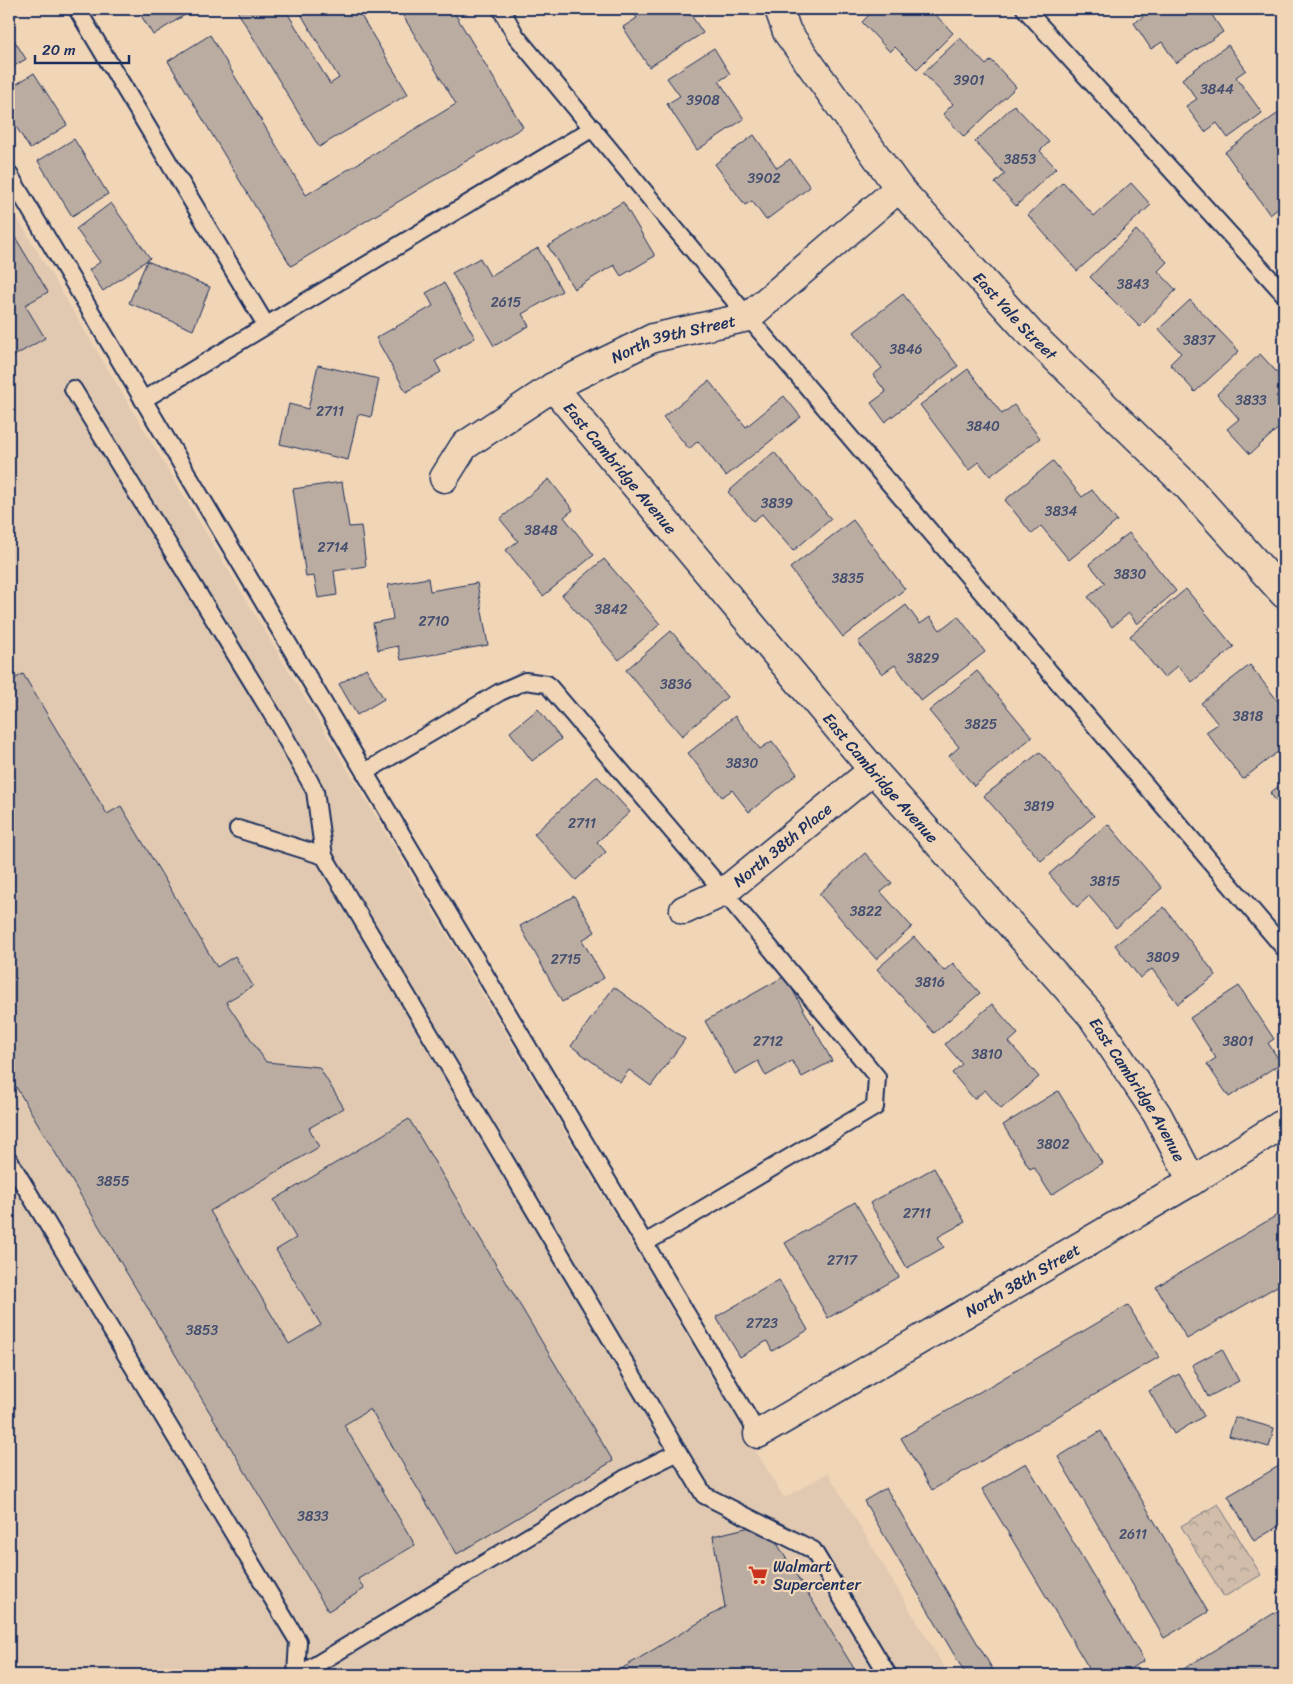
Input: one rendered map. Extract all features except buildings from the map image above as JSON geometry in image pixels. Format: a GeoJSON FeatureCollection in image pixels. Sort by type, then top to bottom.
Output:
{"type":"FeatureCollection","features":[{"type":"Feature","properties":{"kind":"street","name":"East Yale Street"},"geometry":{"type":"LineString","coordinates":[[779,9],[787,32],[899,188],[1029,332],[1188,487],[1284,594]]}},
{"type":"Feature","properties":{"kind":"street","name":"North 39th Street"},"geometry":{"type":"LineString","coordinates":[[444,478],[464,446],[553,387],[653,338],[748,317],[899,188]]}},
{"type":"Feature","properties":{"kind":"street","name":"East Cambridge Avenue"},"geometry":{"type":"LineString","coordinates":[[553,387],[873,770],[1091,1016],[1158,1114],[1192,1181]]}},
{"type":"Feature","properties":{"kind":"street","name":"North 38th Place"},"geometry":{"type":"LineString","coordinates":[[684,910],[724,892],[873,770]]}},
{"type":"Feature","properties":{"kind":"street","name":"North 38th Street"},"geometry":{"type":"LineString","coordinates":[[758,1434],[1192,1181],[1284,1123]]}},
{"type":"Feature","properties":{"kind":"lane"},"geometry":{"type":"LineString","coordinates":[[77,9],[266,325]]}},
{"type":"Feature","properties":{"kind":"lane"},"geometry":{"type":"LineString","coordinates":[[500,9],[516,36],[748,317],[1284,948]]}},
{"type":"Feature","properties":{"kind":"lane"},"geometry":{"type":"LineString","coordinates":[[1025,9],[1284,294]]}},
{"type":"Feature","properties":{"kind":"lane"},"geometry":{"type":"LineString","coordinates":[[143,400],[593,128]]}},
{"type":"Feature","properties":{"kind":"lane"},"geometry":{"type":"LineString","coordinates":[[9,174],[758,1434]]}},
{"type":"Feature","properties":{"kind":"lane"},"geometry":{"type":"LineString","coordinates":[[73,389],[270,711],[316,791],[324,856],[704,1495],[813,1550],[888,1675]]}},
{"type":"Feature","properties":{"kind":"lane"},"geometry":{"type":"LineString","coordinates":[[365,772],[500,692],[525,681],[547,684],[724,892],[877,1077],[875,1107],[645,1243]]}},
{"type":"Feature","properties":{"kind":"lane"},"geometry":{"type":"LineString","coordinates":[[238,829],[324,856]]}},
{"type":"Feature","properties":{"kind":"lane"},"geometry":{"type":"LineString","coordinates":[[9,1160],[298,1641],[298,1675]]}},
{"type":"Feature","properties":{"kind":"lane"},"geometry":{"type":"LineString","coordinates":[[298,1675],[624,1479],[678,1452]]}},
{"type":"Feature","properties":{"kind":"shaded area"},"geometry":{"type":"Polygon","coordinates":[[[9,204],[784,1498],[828,1473],[949,1675],[9,1675],[9,204]]]}},
{"type":"Feature","properties":{"kind":"green space"},"geometry":{"type":"Polygon","coordinates":[[[1218,1504],[1261,1575],[1224,1597],[1181,1526],[1218,1504]]]}},
{"type":"Feature","properties":{"kind":"place","name":"Walmart Supercenter"},"geometry":{"type":"Point","coordinates":[758,1575]}}]}
